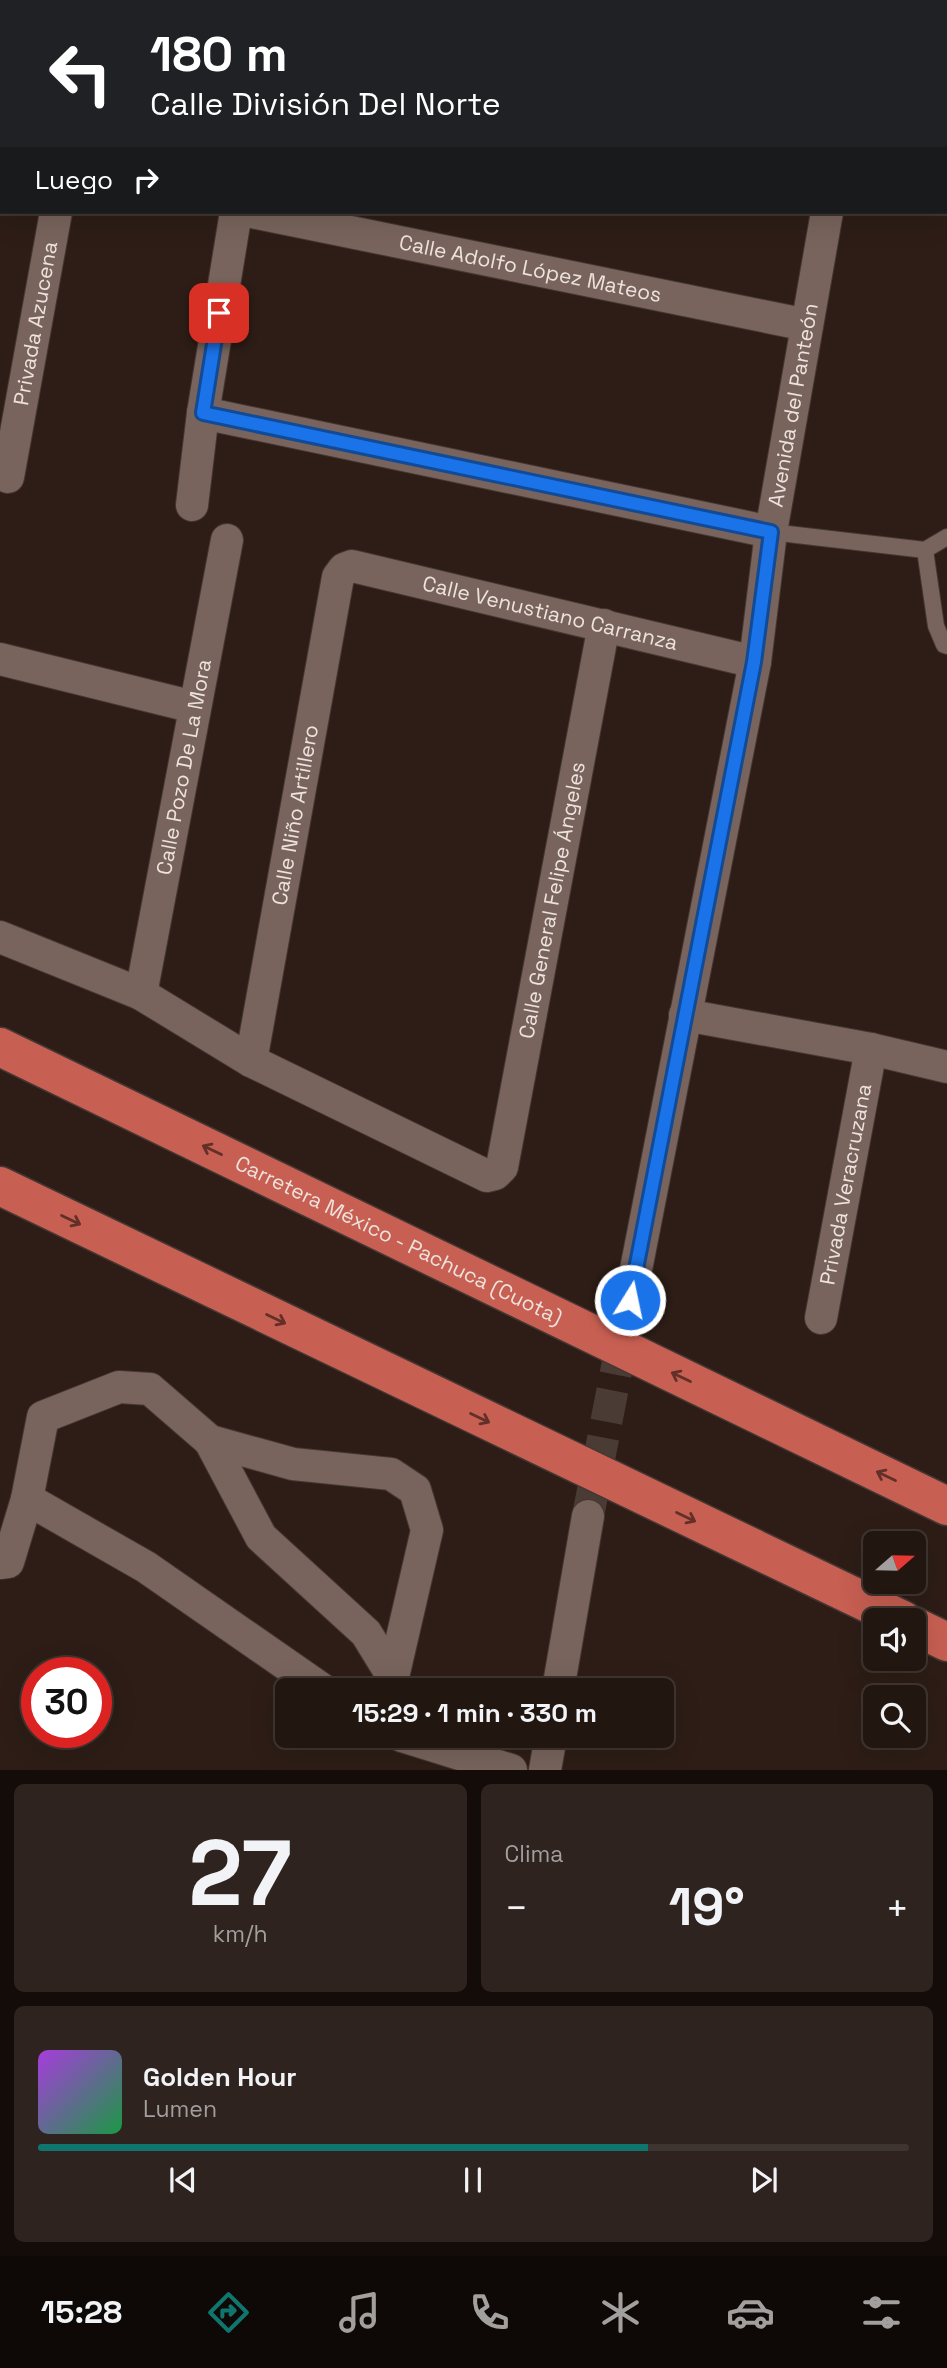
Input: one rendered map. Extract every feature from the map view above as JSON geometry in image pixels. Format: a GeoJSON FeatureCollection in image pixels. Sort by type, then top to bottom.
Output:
{"type":"FeatureCollection","features":[{"type":"Feature","properties":{"kind":"highway","name":"Carretera México - Pachuca (Cuota)"},"geometry":{"type":"LineString","coordinates":[[0,1047],[947,1506]]}},
{"type":"Feature","properties":{"kind":"highway"},"geometry":{"type":"LineString","coordinates":[[0,1186],[878,1608]]}},
{"type":"Feature","properties":{"kind":"highway"},"geometry":{"type":"LineString","coordinates":[[926,1632],[947,1642]]}},
{"type":"Feature","properties":{"kind":"street","name":"Privada Azucena"},"geometry":{"type":"LineString","coordinates":[[8,477],[56,214]]}},
{"type":"Feature","properties":{"kind":"street"},"geometry":{"type":"LineString","coordinates":[[192,505],[203,413],[236,214]]}},
{"type":"Feature","properties":{"kind":"street","name":"Calle Adolfo López Mateos"},"geometry":{"type":"LineString","coordinates":[[262,214],[807,325]]}},
{"type":"Feature","properties":{"kind":"street","name":"Avenida del Panteón"},"geometry":{"type":"LineString","coordinates":[[630,1300],[754,662],[771,532],[827,214]]}},
{"type":"Feature","properties":{"kind":"street"},"geometry":{"type":"LineString","coordinates":[[203,413],[771,532]]}},
{"type":"Feature","properties":{"kind":"street","name":"Calle Pozo De La Mora"},"geometry":{"type":"LineString","coordinates":[[141,995],[228,540]]}},
{"type":"Feature","properties":{"kind":"street","name":"Calle Venustiano Carranza"},"geometry":{"type":"LineString","coordinates":[[344,569],[352,566],[754,662]]}},
{"type":"Feature","properties":{"kind":"street","name":"Calle Niño Artillero"},"geometry":{"type":"LineString","coordinates":[[251,1062],[338,577],[344,569]]}},
{"type":"Feature","properties":{"kind":"street","name":"Calle General Felipe Ángeles"},"geometry":{"type":"LineString","coordinates":[[251,1062],[487,1176],[495,1174],[502,1167],[604,625]]}},
{"type":"Feature","properties":{"kind":"street"},"geometry":{"type":"LineString","coordinates":[[0,659],[194,707]]}},
{"type":"Feature","properties":{"kind":"street"},"geometry":{"type":"LineString","coordinates":[[0,937],[141,995],[251,1062]]}},
{"type":"Feature","properties":{"kind":"street"},"geometry":{"type":"LineString","coordinates":[[685,1015],[871,1049],[947,1067]]}},
{"type":"Feature","properties":{"kind":"street","name":"Privada Veracruzana"},"geometry":{"type":"LineString","coordinates":[[821,1318],[871,1049]]}},
{"type":"Feature","properties":{"kind":"street"},"geometry":{"type":"LineString","coordinates":[[0,1563],[8,1562],[27,1499],[43,1417],[119,1387],[150,1389],[210,1441],[261,1537],[366,1633],[392,1678]]}},
{"type":"Feature","properties":{"kind":"street"},"geometry":{"type":"LineString","coordinates":[[210,1441],[293,1464],[391,1474],[415,1490],[427,1530],[396,1678]]}},
{"type":"Feature","properties":{"kind":"street"},"geometry":{"type":"LineString","coordinates":[[27,1499],[146,1567],[306,1678]]}},
{"type":"Feature","properties":{"kind":"street"},"geometry":{"type":"LineString","coordinates":[[560,1678],[588,1516]]}},
{"type":"Feature","properties":{"kind":"street"},"geometry":{"type":"LineString","coordinates":[[441,1748],[511,1769]]}},
{"type":"Feature","properties":{"kind":"street"},"geometry":{"type":"LineString","coordinates":[[545,1769],[549,1748]]}},
{"type":"Feature","properties":{"kind":"lane"},"geometry":{"type":"LineString","coordinates":[[771,532],[925,550],[947,537]]}},
{"type":"Feature","properties":{"kind":"lane"},"geometry":{"type":"LineString","coordinates":[[925,550],[936,626],[943,645],[947,646]]}},
{"type":"Feature","properties":{"kind":"tunnel"},"geometry":{"type":"LineString","coordinates":[[588,1516],[630,1300]]}},
{"type":"Feature","properties":{"kind":"route"},"geometry":{"type":"LineString","coordinates":[[219,313],[203,413],[771,532],[754,662],[630,1300]]}}]}
